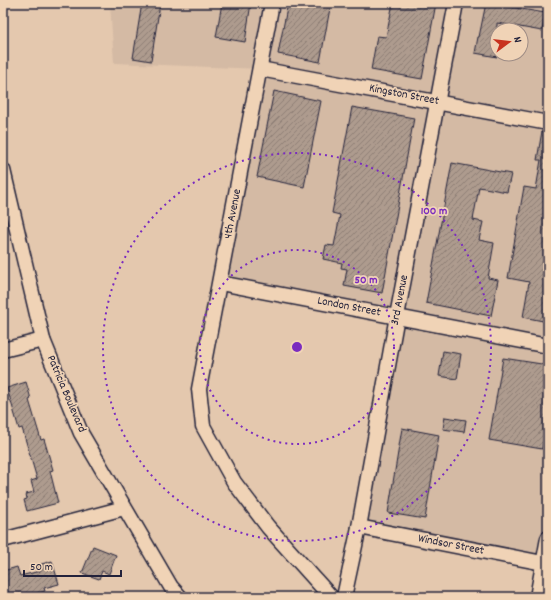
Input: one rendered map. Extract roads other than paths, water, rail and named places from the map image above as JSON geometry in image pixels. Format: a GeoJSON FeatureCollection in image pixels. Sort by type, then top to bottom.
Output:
{"type":"FeatureCollection","features":[{"type":"Feature","properties":{"kind":"street","name":"4th Avenue"},"geometry":{"type":"LineString","coordinates":[[272,3],[199,389],[203,426],[234,482],[268,527],[331,597]]}},
{"type":"Feature","properties":{"kind":"street","name":"3rd Avenue"},"geometry":{"type":"LineString","coordinates":[[344,597],[359,527],[456,3]]}},
{"type":"Feature","properties":{"kind":"street","name":"Kingston Street"},"geometry":{"type":"LineString","coordinates":[[260,69],[548,122]]}},
{"type":"Feature","properties":{"kind":"street","name":"Patricia Boulevard"},"geometry":{"type":"LineString","coordinates":[[3,170],[43,340],[81,433],[124,508],[172,587],[180,597]]}},
{"type":"Feature","properties":{"kind":"street","name":"London Street"},"geometry":{"type":"LineString","coordinates":[[220,283],[548,346]]}},
{"type":"Feature","properties":{"kind":"street"},"geometry":{"type":"LineString","coordinates":[[3,350],[43,340]]}},
{"type":"Feature","properties":{"kind":"street"},"geometry":{"type":"LineString","coordinates":[[3,540],[124,508]]}},
{"type":"Feature","properties":{"kind":"street","name":"Windsor Street"},"geometry":{"type":"LineString","coordinates":[[359,527],[543,563]]}},
{"type":"Feature","properties":{"kind":"street"},"geometry":{"type":"LineString","coordinates":[[536,597],[548,538]]}}]}
